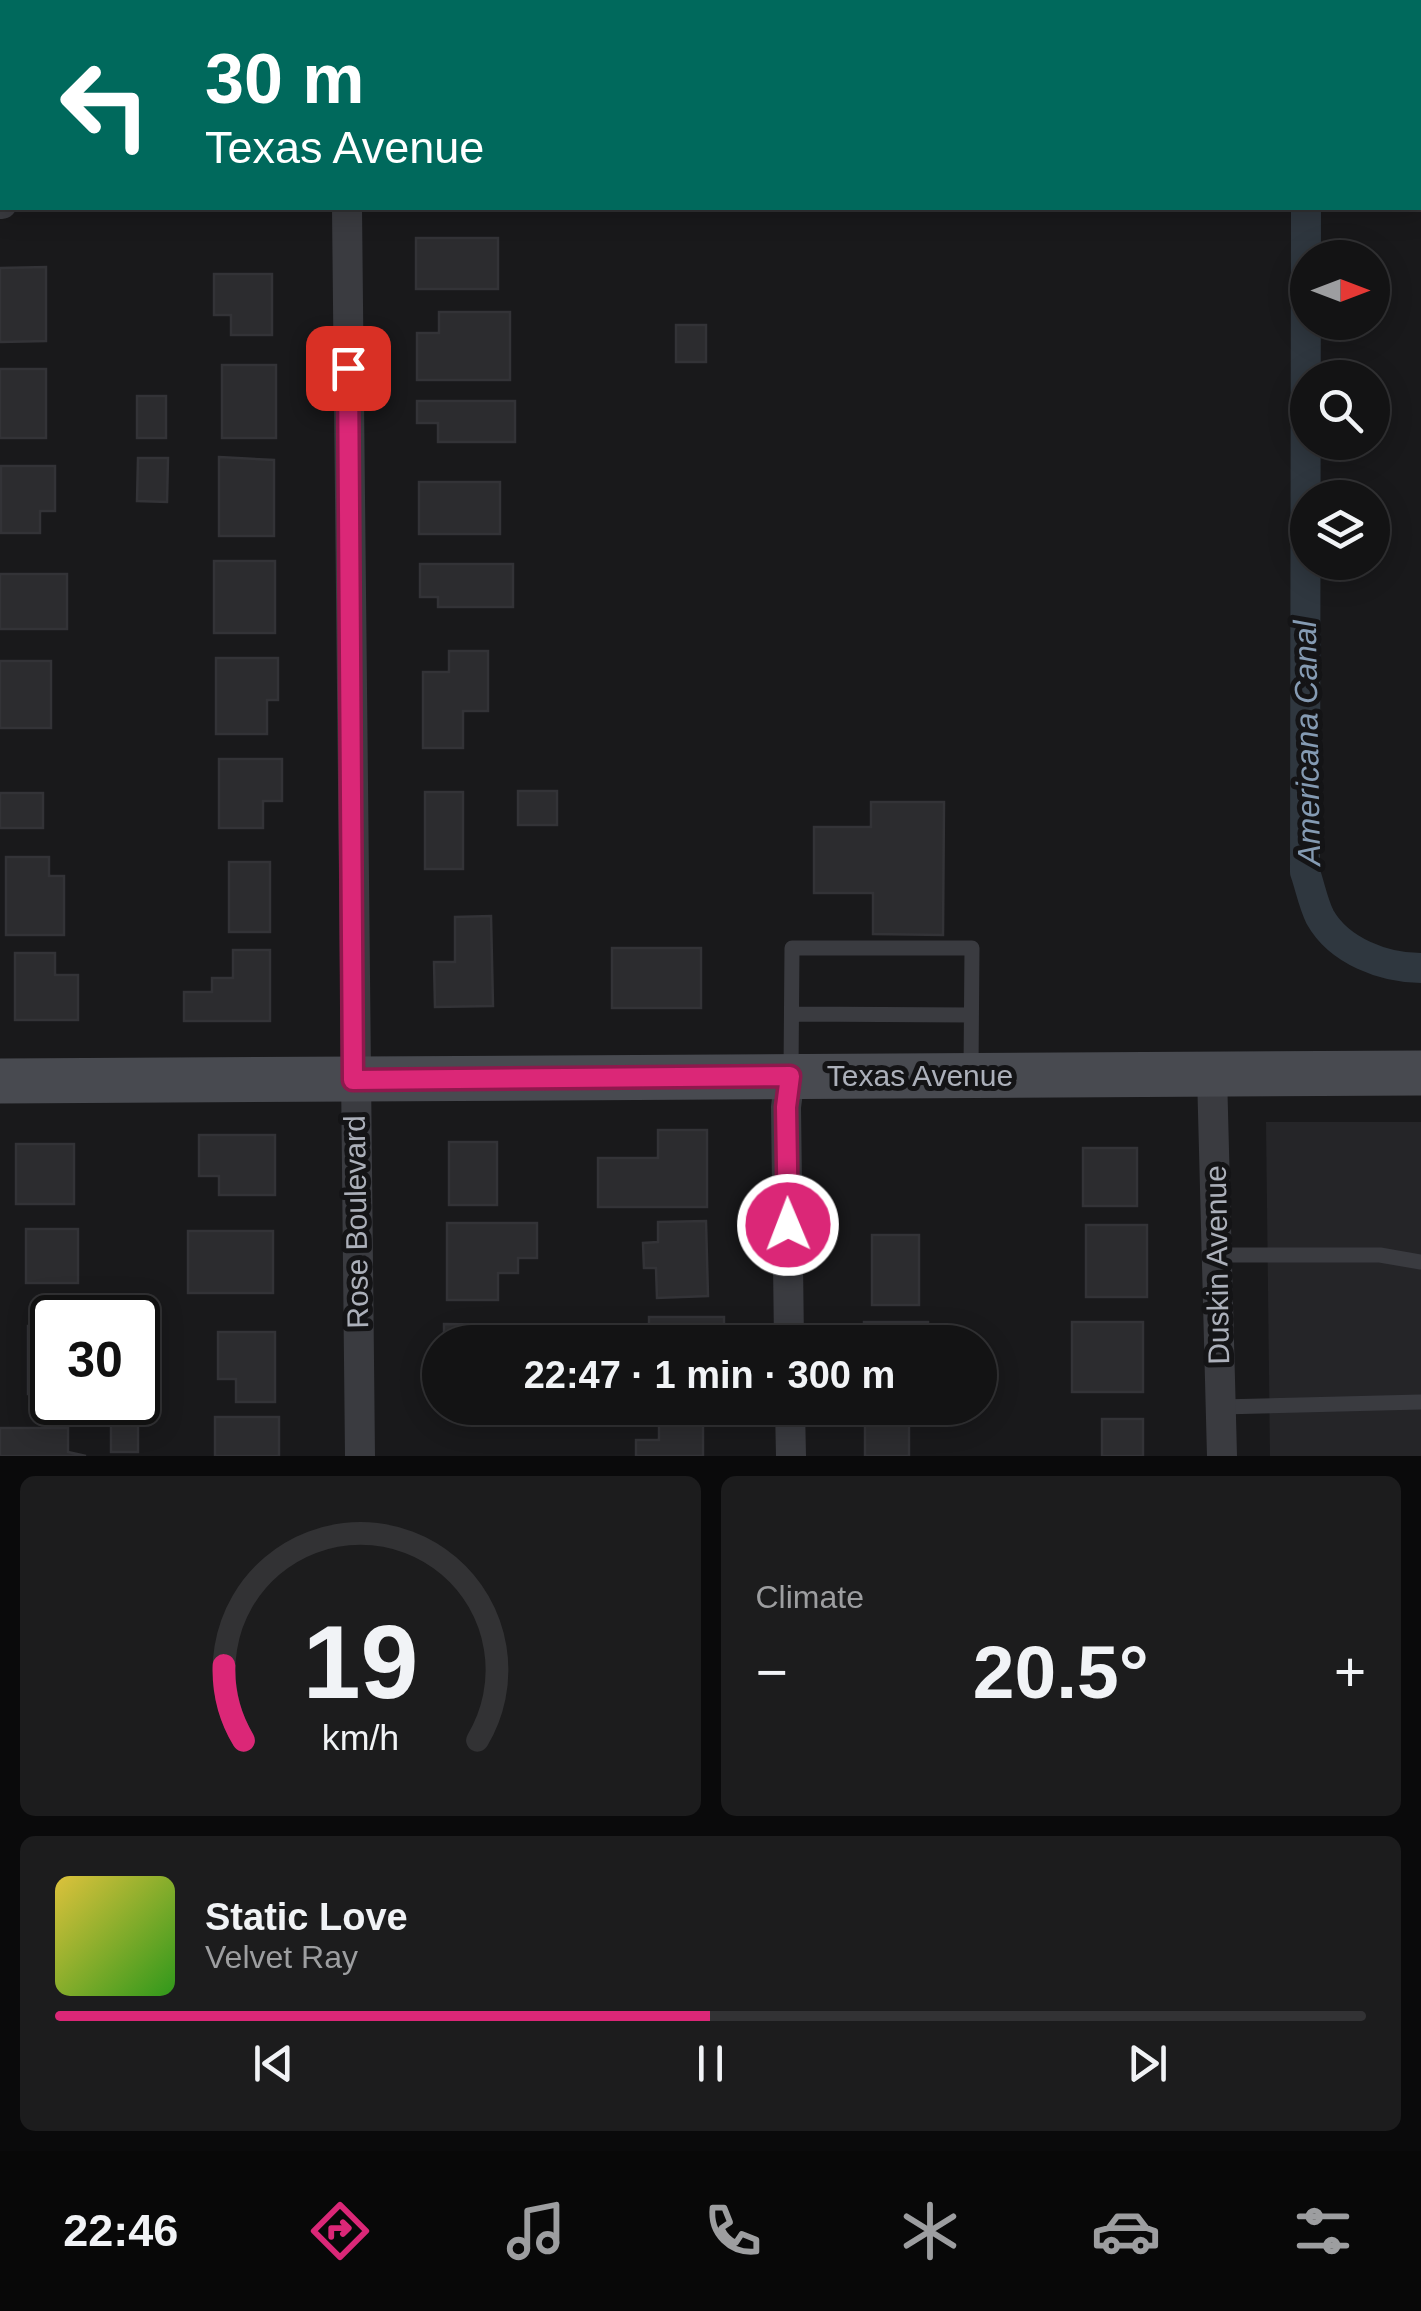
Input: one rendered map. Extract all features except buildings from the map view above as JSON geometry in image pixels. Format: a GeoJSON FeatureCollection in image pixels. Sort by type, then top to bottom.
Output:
{"type":"FeatureCollection","features":[{"type":"Feature","properties":{"kind":"street","name":"Rose Boulevard"},"geometry":{"type":"LineString","coordinates":[[347,210],[353,1080],[360,1456]]}},
{"type":"Feature","properties":{"kind":"street","name":"Texas Avenue"},"geometry":{"type":"LineString","coordinates":[[0,1082],[1421,1073]]}},
{"type":"Feature","properties":{"kind":"street","name":"Duskin Avenue"},"geometry":{"type":"LineString","coordinates":[[1212,1074],[1222,1456]]}},
{"type":"Feature","properties":{"kind":"street"},"geometry":{"type":"LineString","coordinates":[[789,1325],[786,1107],[790,1076]]}},
{"type":"Feature","properties":{"kind":"street"},"geometry":{"type":"LineString","coordinates":[[790,1425],[791,1456]]}},
{"type":"Feature","properties":{"kind":"lane"},"geometry":{"type":"LineString","coordinates":[[790,1076],[792,948],[972,948],[971,1075]]}},
{"type":"Feature","properties":{"kind":"lane"},"geometry":{"type":"LineString","coordinates":[[792,1014],[971,1015]]}},
{"type":"Feature","properties":{"kind":"lane"},"geometry":{"type":"LineString","coordinates":[[1217,1255],[1380,1254],[1421,1262]]}},
{"type":"Feature","properties":{"kind":"lane"},"geometry":{"type":"LineString","coordinates":[[1221,1407],[1421,1402]]}},
{"type":"Feature","properties":{"kind":"shaded area"},"geometry":{"type":"Polygon","coordinates":[[[1266,1122],[1421,1122],[1421,1456],[1270,1456],[1266,1122]]]}},
{"type":"Feature","properties":{"kind":"waterway","name":"Americana Canal"},"geometry":{"type":"LineString","coordinates":[[1306,210],[1305,872],[1320,917],[1339,939],[1378,961],[1421,968]]}},
{"type":"Feature","properties":{"kind":"route"},"geometry":{"type":"LineString","coordinates":[[348,368],[353,1080],[790,1076],[786,1107],[788,1225]]}}]}
